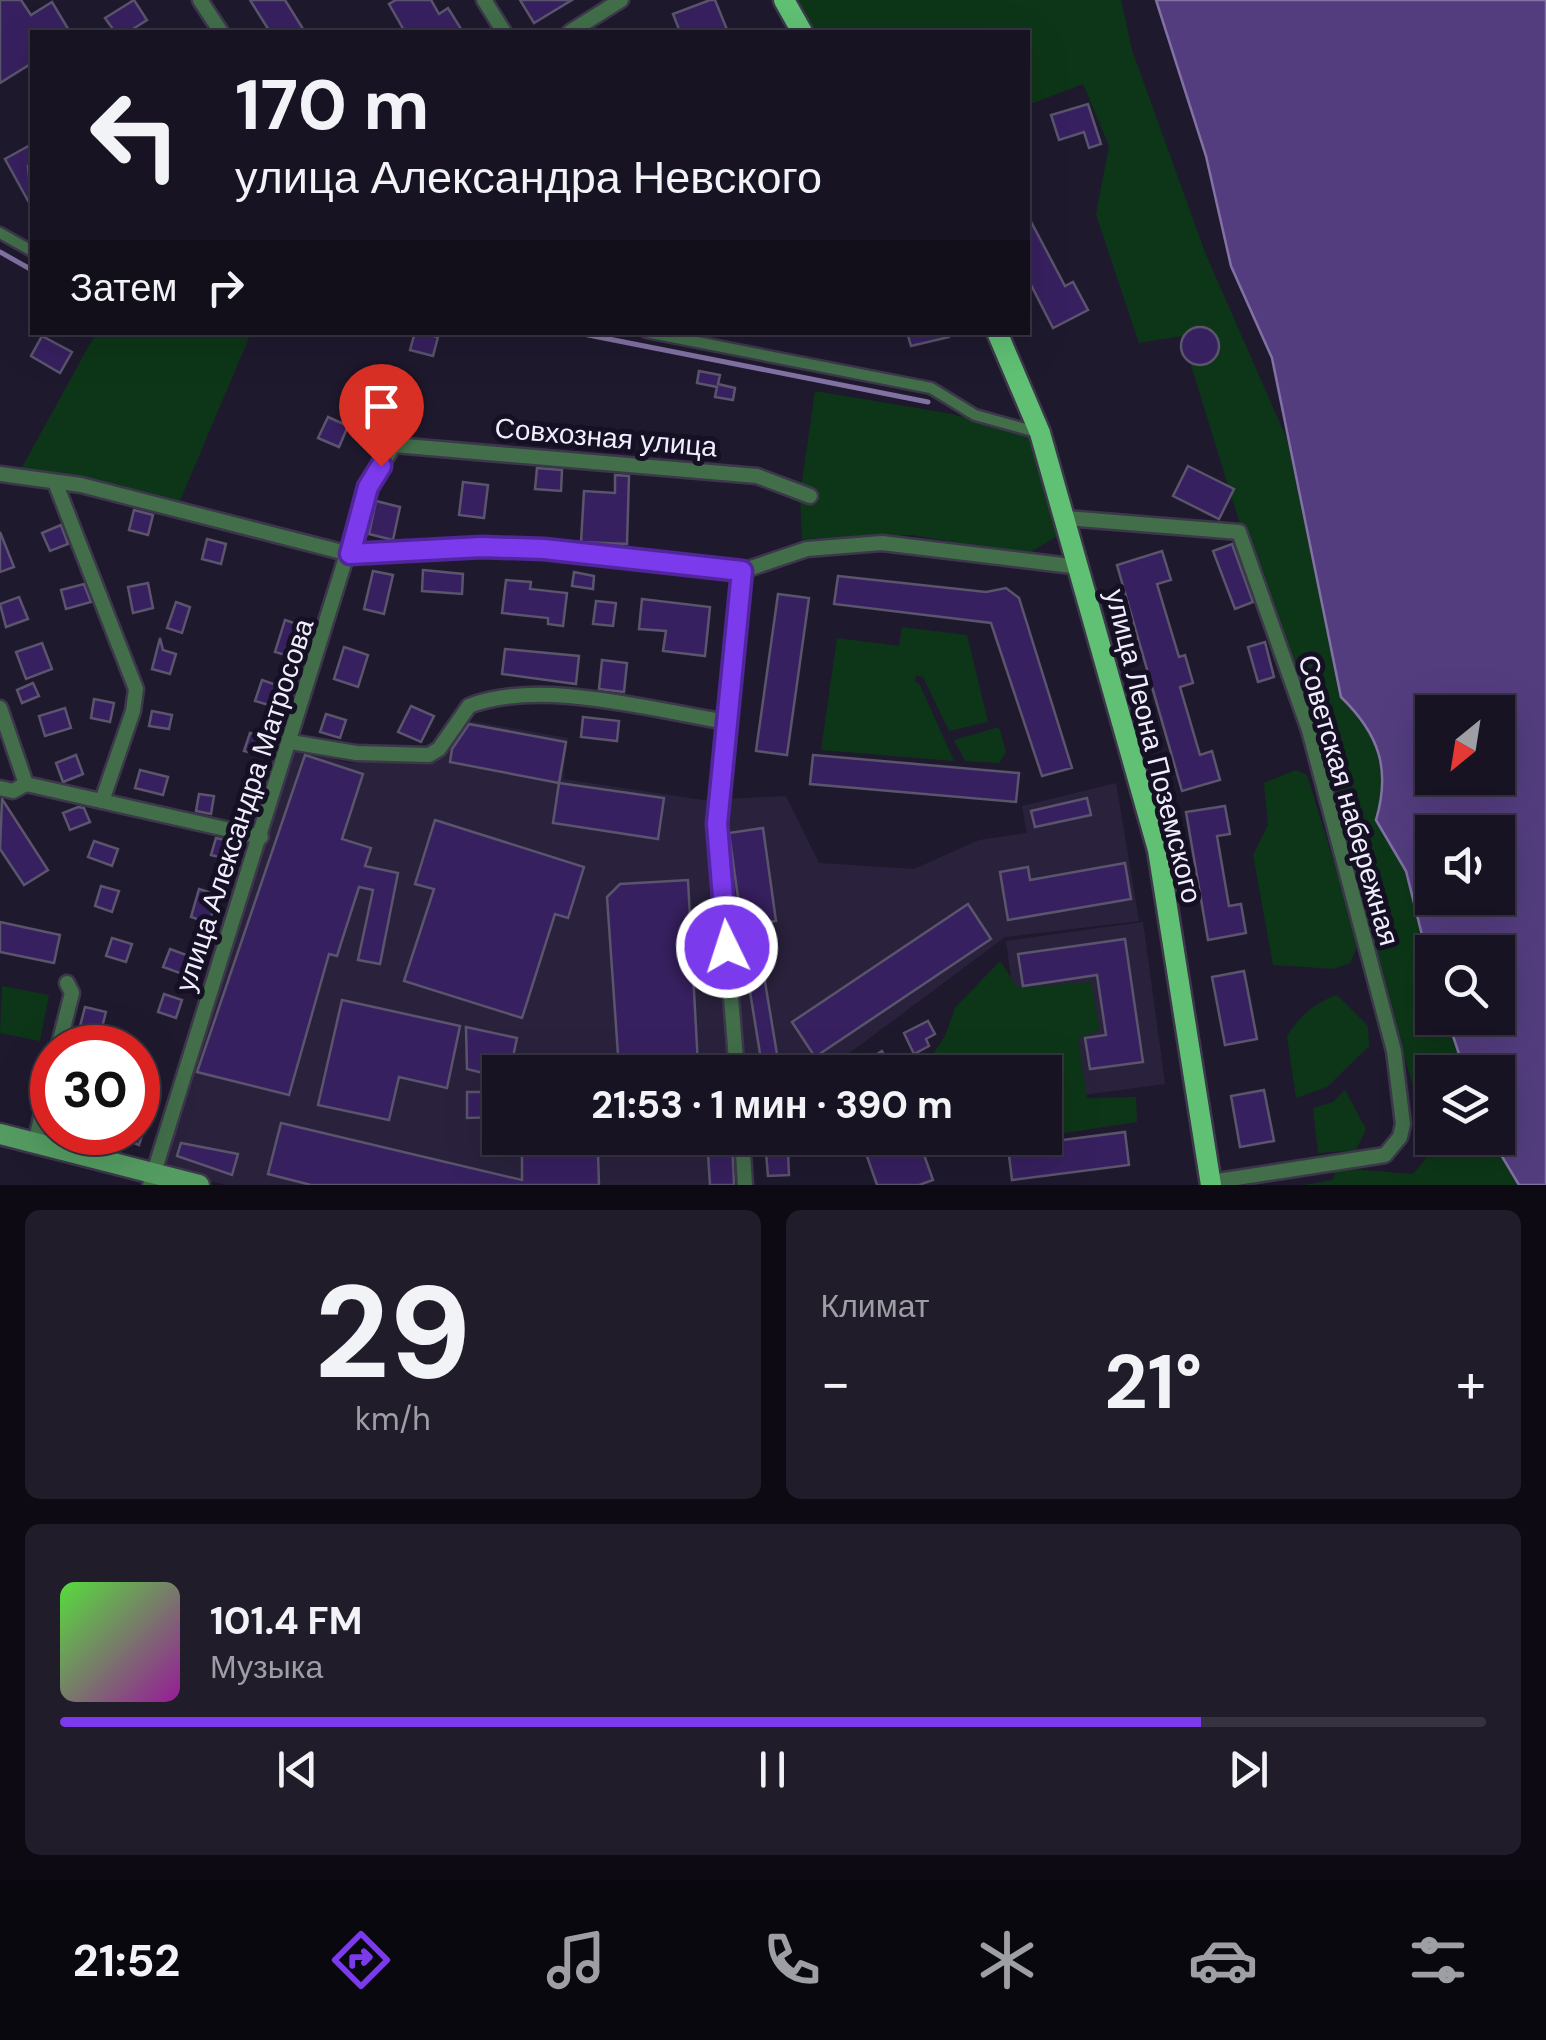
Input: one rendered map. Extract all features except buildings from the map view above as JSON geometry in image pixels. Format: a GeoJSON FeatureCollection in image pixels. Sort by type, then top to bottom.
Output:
{"type":"FeatureCollection","features":[{"type":"Feature","properties":{"kind":"main road"},"geometry":{"type":"LineString","coordinates":[[784,0],[801,30]]}},
{"type":"Feature","properties":{"kind":"main road","name":"улица Леона Поземского"},"geometry":{"type":"LineString","coordinates":[[999,335],[1040,432],[1165,877],[1205,1184]]}},
{"type":"Feature","properties":{"kind":"main road"},"geometry":{"type":"LineString","coordinates":[[0,1134],[30,1142]]}},
{"type":"Feature","properties":{"kind":"main road"},"geometry":{"type":"LineString","coordinates":[[74,1155],[152,1179],[199,1185]]}},
{"type":"Feature","properties":{"kind":"street"},"geometry":{"type":"LineString","coordinates":[[200,0],[220,30]]}},
{"type":"Feature","properties":{"kind":"street"},"geometry":{"type":"LineString","coordinates":[[484,0],[503,30]]}},
{"type":"Feature","properties":{"kind":"street"},"geometry":{"type":"LineString","coordinates":[[573,30],[622,0]]}},
{"type":"Feature","properties":{"kind":"street"},"geometry":{"type":"LineString","coordinates":[[0,233],[30,250]]}},
{"type":"Feature","properties":{"kind":"street"},"geometry":{"type":"LineString","coordinates":[[661,335],[931,388],[976,415],[1040,432]]}},
{"type":"Feature","properties":{"kind":"street","name":"Совхозная улица"},"geometry":{"type":"LineString","coordinates":[[394,444],[757,476],[810,496]]}},
{"type":"Feature","properties":{"kind":"street","name":"улица Александра Матросова"},"geometry":{"type":"LineString","coordinates":[[152,1179],[368,487],[394,444]]}},
{"type":"Feature","properties":{"kind":"street"},"geometry":{"type":"LineString","coordinates":[[0,474],[55,482],[350,554],[482,547],[544,549],[742,571],[807,549],[846,543],[913,546],[1080,567]]}},
{"type":"Feature","properties":{"kind":"street"},"geometry":{"type":"LineString","coordinates":[[55,482],[136,689],[134,711],[102,802]]}},
{"type":"Feature","properties":{"kind":"street","name":"Советская набережная"},"geometry":{"type":"LineString","coordinates":[[1066,518],[1239,532],[1309,730],[1394,1051],[1400,1137],[1385,1155],[1264,1170],[1205,1184]]}},
{"type":"Feature","properties":{"kind":"street"},"geometry":{"type":"LineString","coordinates":[[735,1055],[717,824],[742,571]]}},
{"type":"Feature","properties":{"kind":"street"},"geometry":{"type":"LineString","coordinates":[[291,742],[356,753],[429,755],[439,750],[469,706],[512,695],[560,697],[727,722]]}},
{"type":"Feature","properties":{"kind":"street"},"geometry":{"type":"LineString","coordinates":[[0,708],[26,784]]}},
{"type":"Feature","properties":{"kind":"street"},"geometry":{"type":"LineString","coordinates":[[0,788],[13,790],[26,784],[260,838]]}},
{"type":"Feature","properties":{"kind":"street"},"geometry":{"type":"LineString","coordinates":[[64,1025],[72,993],[67,984]]}},
{"type":"Feature","properties":{"kind":"street"},"geometry":{"type":"LineString","coordinates":[[743,1155],[745,1185]]}},
{"type":"Feature","properties":{"kind":"shaded area"},"geometry":{"type":"Polygon","coordinates":[[[1156,0],[1546,0],[1546,1185],[1519,1185],[1501,1155],[1515,1155],[1515,1055],[1459,1055],[1453,1035],[1515,1035],[1515,935],[1422,935],[1417,915],[1515,915],[1515,815],[1415,815],[1415,907],[1406,871],[1376,820],[1382,784],[1378,753],[1365,725],[1341,697],[1272,358],[1231,266],[1206,156],[1156,0]]]}},
{"type":"Feature","properties":{"kind":"shaded area"},"geometry":{"type":"Polygon","coordinates":[[[454,718],[568,738],[563,779],[703,800],[786,796],[819,863],[914,869],[979,840],[1027,833],[1022,806],[1116,783],[1139,921],[1005,937],[847,1055],[482,1055],[482,1155],[738,1155],[741,1185],[227,1185],[162,1170],[292,747],[348,763],[444,758],[454,718]]]}},
{"type":"Feature","properties":{"kind":"shaded area"},"geometry":{"type":"Polygon","coordinates":[[[1143,922],[1165,1084],[1062,1098],[1062,1055],[1022,1055],[1006,941],[1143,922]]]}},
{"type":"Feature","properties":{"kind":"green space"},"geometry":{"type":"Polygon","coordinates":[[[798,0],[1121,0],[1132,50],[1206,255],[1287,439],[1341,697],[1365,725],[1378,753],[1382,784],[1376,820],[1406,871],[1422,935],[1415,935],[1415,1035],[1453,1035],[1459,1055],[1415,1055],[1415,1092],[1182,336],[1139,343],[1096,214],[1109,146],[1083,84],[1030,104],[1030,30],[812,30],[798,0]]]}},
{"type":"Feature","properties":{"kind":"green space"},"geometry":{"type":"Polygon","coordinates":[[[95,335],[250,335],[179,503],[77,477],[21,469],[95,335]]]}},
{"type":"Feature","properties":{"kind":"green space"},"geometry":{"type":"Polygon","coordinates":[[[815,391],[952,414],[1036,437],[1063,533],[1027,554],[911,535],[802,539],[800,495],[815,391]]]}},
{"type":"Feature","properties":{"kind":"green space"},"geometry":{"type":"Polygon","coordinates":[[[902,627],[967,635],[988,722],[949,731],[923,677],[916,675],[915,682],[919,683],[954,761],[821,750],[837,638],[899,646],[902,627]]]}},
{"type":"Feature","properties":{"kind":"green space"},"geometry":{"type":"Polygon","coordinates":[[[999,727],[1006,752],[999,763],[965,761],[954,740],[999,727]]]}},
{"type":"Feature","properties":{"kind":"green space"},"geometry":{"type":"Polygon","coordinates":[[[1296,770],[1307,775],[1359,943],[1350,963],[1334,969],[1273,965],[1253,855],[1268,825],[1264,783],[1296,770]]]}},
{"type":"Feature","properties":{"kind":"green space"},"geometry":{"type":"Polygon","coordinates":[[[1000,961],[1018,988],[1091,982],[1100,1030],[1078,1039],[1087,1098],[1136,1097],[1137,1122],[1062,1133],[1062,1055],[932,1055],[945,1036],[955,1008],[1000,961]]]}},
{"type":"Feature","properties":{"kind":"green space"},"geometry":{"type":"Polygon","coordinates":[[[2,986],[49,995],[43,1025],[30,1025],[30,1039],[0,1033],[2,986]]]}},
{"type":"Feature","properties":{"kind":"green space"},"geometry":{"type":"Polygon","coordinates":[[[1337,995],[1368,1026],[1369,1046],[1327,1087],[1296,1098],[1287,1036],[1308,1011],[1337,995]]]}},
{"type":"Feature","properties":{"kind":"green space"},"geometry":{"type":"Polygon","coordinates":[[[1345,1090],[1366,1129],[1356,1150],[1318,1153],[1313,1108],[1333,1102],[1345,1090]]]}},
{"type":"Feature","properties":{"kind":"green space"},"geometry":{"type":"Polygon","coordinates":[[[1429,1155],[1501,1155],[1519,1185],[1304,1185],[1333,1180],[1336,1168],[1413,1174],[1429,1155]]]}},
{"type":"Feature","properties":{"kind":"waterway"},"geometry":{"type":"LineString","coordinates":[[0,252],[30,269]]}},
{"type":"Feature","properties":{"kind":"waterway"},"geometry":{"type":"LineString","coordinates":[[588,335],[928,402]]}},
{"type":"Feature","properties":{"kind":"route"},"geometry":{"type":"LineString","coordinates":[[381,466],[368,487],[350,554],[482,547],[544,549],[742,571],[717,824],[727,947]]}}]}
